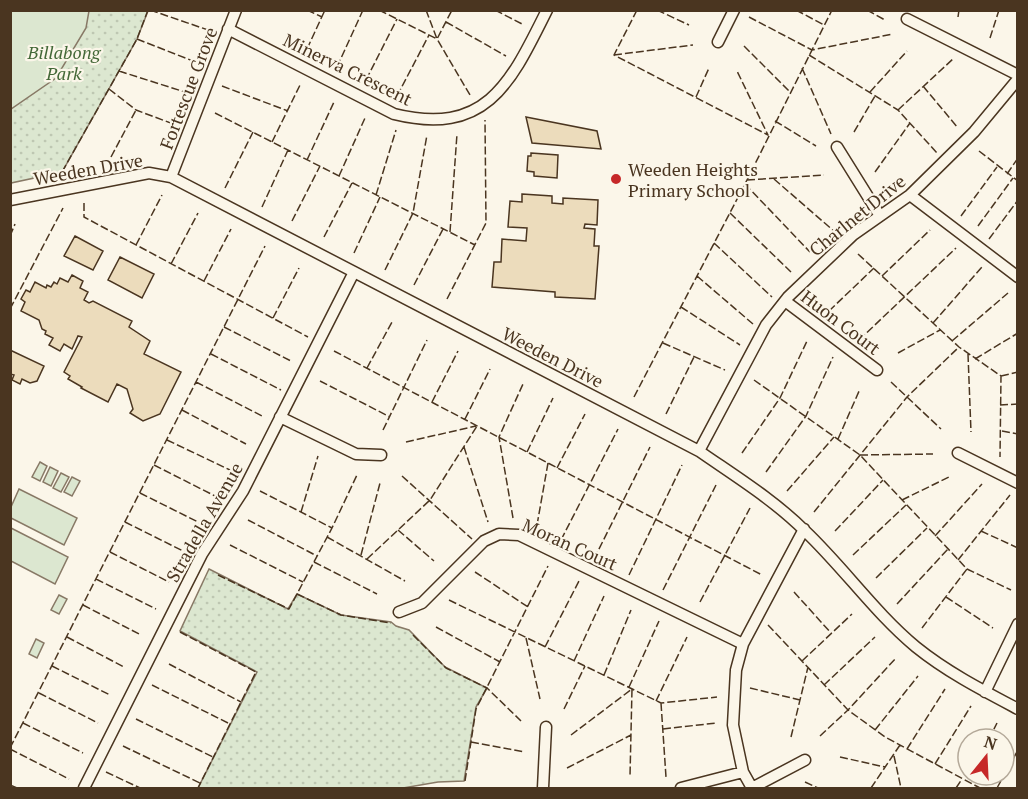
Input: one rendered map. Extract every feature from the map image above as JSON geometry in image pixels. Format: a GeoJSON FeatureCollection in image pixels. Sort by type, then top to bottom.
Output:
{"type":"FeatureCollection","features":[{"type":"Feature","properties":{"kind":"street","name":"Fortescue Grove"},"geometry":{"type":"LineString","coordinates":[[171,177],[236,10]]}},
{"type":"Feature","properties":{"kind":"street","name":"Minerva Crescent"},"geometry":{"type":"LineString","coordinates":[[228,28],[394,114],[418,120],[442,120],[480,108],[508,83],[547,10]]}},
{"type":"Feature","properties":{"kind":"street"},"geometry":{"type":"LineString","coordinates":[[718,42],[734,10]]}},
{"type":"Feature","properties":{"kind":"street"},"geometry":{"type":"LineString","coordinates":[[907,18],[1016,82]]}},
{"type":"Feature","properties":{"kind":"street","name":"Charlnet Drive"},"geometry":{"type":"LineString","coordinates":[[699,451],[766,325],[785,301],[838,248],[910,195],[974,132],[1016,82]]}},
{"type":"Feature","properties":{"kind":"street"},"geometry":{"type":"LineString","coordinates":[[837,147],[879,216]]}},
{"type":"Feature","properties":{"kind":"street","name":"Weeden Drive"},"geometry":{"type":"LineString","coordinates":[[10,200],[149,173],[171,177],[699,451],[804,529],[871,603],[916,646],[962,679],[1017,709]]}},
{"type":"Feature","properties":{"kind":"street"},"geometry":{"type":"LineString","coordinates":[[910,195],[1017,277]]}},
{"type":"Feature","properties":{"kind":"street","name":"Stradella Avenue"},"geometry":{"type":"LineString","coordinates":[[84,789],[202,554],[243,490],[354,272]]}},
{"type":"Feature","properties":{"kind":"street","name":"Huon Court"},"geometry":{"type":"LineString","coordinates":[[785,301],[877,370]]}},
{"type":"Feature","properties":{"kind":"street"},"geometry":{"type":"LineString","coordinates":[[280,417],[356,454],[381,455]]}},
{"type":"Feature","properties":{"kind":"street"},"geometry":{"type":"LineString","coordinates":[[958,453],[1017,483]]}},
{"type":"Feature","properties":{"kind":"street"},"geometry":{"type":"LineString","coordinates":[[804,529],[743,644],[736,670],[733,725],[743,772],[752,788],[805,760]]}},
{"type":"Feature","properties":{"kind":"street","name":"Moran Court"},"geometry":{"type":"LineString","coordinates":[[399,612],[423,603],[484,541],[499,534],[519,535],[743,644]]}},
{"type":"Feature","properties":{"kind":"street"},"geometry":{"type":"LineString","coordinates":[[985,692],[1017,624]]}},
{"type":"Feature","properties":{"kind":"street"},"geometry":{"type":"LineString","coordinates":[[543,789],[546,727]]}},
{"type":"Feature","properties":{"kind":"street"},"geometry":{"type":"LineString","coordinates":[[681,789],[743,772]]}},
{"type":"Feature","properties":{"kind":"green space"},"geometry":{"type":"Polygon","coordinates":[[[11,10],[89,11],[86,28],[56,78],[11,109],[11,10]]]}},
{"type":"Feature","properties":{"kind":"green space","name":"Billabong Park"},"geometry":{"type":"Polygon","coordinates":[[[10,11],[148,11],[137,39],[62,172],[11,183],[10,11]]]}},
{"type":"Feature","properties":{"kind":"green space"},"geometry":{"type":"Polygon","coordinates":[[[40,462],[47,466],[40,481],[32,477],[40,462]]]}},
{"type":"Feature","properties":{"kind":"green space"},"geometry":{"type":"Polygon","coordinates":[[[50,467],[58,471],[51,486],[43,482],[50,467]]]}},
{"type":"Feature","properties":{"kind":"green space"},"geometry":{"type":"Polygon","coordinates":[[[61,473],[69,477],[61,492],[53,488],[61,473]]]}},
{"type":"Feature","properties":{"kind":"green space"},"geometry":{"type":"Polygon","coordinates":[[[72,477],[80,481],[72,496],[64,492],[72,477]]]}},
{"type":"Feature","properties":{"kind":"green space"},"geometry":{"type":"Polygon","coordinates":[[[19,489],[77,518],[64,545],[11,518],[11,507],[19,489]]]}},
{"type":"Feature","properties":{"kind":"green space"},"geometry":{"type":"Polygon","coordinates":[[[11,528],[68,557],[55,584],[11,561],[11,528]]]}},
{"type":"Feature","properties":{"kind":"green space"},"geometry":{"type":"Polygon","coordinates":[[[209,569],[288,609],[297,594],[341,615],[391,622],[409,630],[445,667],[487,688],[476,707],[464,781],[438,782],[403,788],[198,788],[257,672],[180,631],[209,569]]]}},
{"type":"Feature","properties":{"kind":"green space"},"geometry":{"type":"Polygon","coordinates":[[[59,595],[67,599],[59,614],[51,610],[59,595]]]}},
{"type":"Feature","properties":{"kind":"green space"},"geometry":{"type":"Polygon","coordinates":[[[36,639],[44,643],[37,658],[29,654],[36,639]]]}},
{"type":"Feature","properties":{"kind":"building"},"geometry":{"type":"Polygon","coordinates":[[[526,117],[597,131],[601,149],[532,143],[526,117]]]}},
{"type":"Feature","properties":{"kind":"building"},"geometry":{"type":"Polygon","coordinates":[[[531,153],[558,155],[557,178],[534,176],[534,172],[527,171],[528,156],[531,156],[531,153]]]}},
{"type":"Feature","properties":{"kind":"building"},"geometry":{"type":"Polygon","coordinates":[[[522,194],[552,196],[552,203],[563,204],[563,198],[598,200],[597,225],[585,224],[584,228],[595,229],[594,246],[599,246],[595,299],[555,297],[555,292],[492,287],[494,262],[501,262],[502,239],[526,241],[527,228],[508,227],[510,201],[522,202],[522,194]]]}},
{"type":"Feature","properties":{"kind":"building"},"geometry":{"type":"Polygon","coordinates":[[[75,236],[103,251],[93,270],[64,256],[75,236]]]}},
{"type":"Feature","properties":{"kind":"building"},"geometry":{"type":"Polygon","coordinates":[[[120,257],[154,274],[142,298],[108,280],[120,257]]]}},
{"type":"Feature","properties":{"kind":"building"},"geometry":{"type":"Polygon","coordinates":[[[72,275],[83,281],[80,288],[88,292],[84,300],[89,303],[93,301],[132,321],[129,327],[150,341],[144,354],[181,372],[160,414],[143,421],[130,413],[133,409],[127,389],[117,384],[108,402],[68,379],[70,376],[64,372],[82,337],[78,336],[72,349],[64,344],[60,351],[49,345],[53,338],[45,334],[46,331],[42,329],[39,320],[21,311],[25,302],[21,299],[26,290],[30,292],[35,282],[46,288],[47,285],[51,287],[54,282],[57,284],[60,278],[68,282],[72,275]]]}},
{"type":"Feature","properties":{"kind":"building"},"geometry":{"type":"Polygon","coordinates":[[[10,350],[44,366],[37,381],[30,383],[22,379],[20,384],[12,380],[14,375],[10,374],[10,350]]]}},
{"type":"Feature","properties":{"kind":"fence"},"geometry":{"type":"LineString","coordinates":[[62,172],[137,39],[148,10]]}},
{"type":"Feature","properties":{"kind":"fence"},"geometry":{"type":"LineString","coordinates":[[150,10],[211,31]]}},
{"type":"Feature","properties":{"kind":"fence"},"geometry":{"type":"LineString","coordinates":[[307,10],[322,17]]}},
{"type":"Feature","properties":{"kind":"fence"},"geometry":{"type":"LineString","coordinates":[[307,49],[325,10]]}},
{"type":"Feature","properties":{"kind":"fence"},"geometry":{"type":"LineString","coordinates":[[337,67],[363,10]]}},
{"type":"Feature","properties":{"kind":"fence"},"geometry":{"type":"LineString","coordinates":[[379,10],[437,39],[452,10]]}},
{"type":"Feature","properties":{"kind":"fence"},"geometry":{"type":"LineString","coordinates":[[426,10],[437,39],[470,95]]}},
{"type":"Feature","properties":{"kind":"fence"},"geometry":{"type":"LineString","coordinates":[[495,10],[524,25]]}},
{"type":"Feature","properties":{"kind":"fence"},"geometry":{"type":"LineString","coordinates":[[637,10],[614,55],[768,135],[737,71]]}},
{"type":"Feature","properties":{"kind":"fence"},"geometry":{"type":"LineString","coordinates":[[657,10],[689,25]]}},
{"type":"Feature","properties":{"kind":"fence"},"geometry":{"type":"LineString","coordinates":[[796,10],[824,25]]}},
{"type":"Feature","properties":{"kind":"fence"},"geometry":{"type":"LineString","coordinates":[[634,397],[832,10]]}},
{"type":"Feature","properties":{"kind":"fence"},"geometry":{"type":"LineString","coordinates":[[867,10],[885,20]]}},
{"type":"Feature","properties":{"kind":"fence"},"geometry":{"type":"LineString","coordinates":[[958,17],[959,10]]}},
{"type":"Feature","properties":{"kind":"fence"},"geometry":{"type":"LineString","coordinates":[[990,38],[999,10]]}},
{"type":"Feature","properties":{"kind":"fence"},"geometry":{"type":"LineString","coordinates":[[749,17],[812,50],[893,34]]}},
{"type":"Feature","properties":{"kind":"fence"},"geometry":{"type":"LineString","coordinates":[[366,80],[397,19]]}},
{"type":"Feature","properties":{"kind":"fence"},"geometry":{"type":"LineString","coordinates":[[446,22],[506,56]]}},
{"type":"Feature","properties":{"kind":"fence"},"geometry":{"type":"LineString","coordinates":[[397,96],[429,35]]}},
{"type":"Feature","properties":{"kind":"fence"},"geometry":{"type":"LineString","coordinates":[[137,39],[198,63]]}},
{"type":"Feature","properties":{"kind":"fence"},"geometry":{"type":"LineString","coordinates":[[614,55],[693,45]]}},
{"type":"Feature","properties":{"kind":"fence"},"geometry":{"type":"LineString","coordinates":[[744,46],[790,92]]}},
{"type":"Feature","properties":{"kind":"fence"},"geometry":{"type":"LineString","coordinates":[[870,92],[907,51]]}},
{"type":"Feature","properties":{"kind":"fence"},"geometry":{"type":"LineString","coordinates":[[809,55],[898,110],[937,153]]}},
{"type":"Feature","properties":{"kind":"fence"},"geometry":{"type":"LineString","coordinates":[[898,110],[954,58]]}},
{"type":"Feature","properties":{"kind":"fence"},"geometry":{"type":"LineString","coordinates":[[696,97],[709,68]]}},
{"type":"Feature","properties":{"kind":"fence"},"geometry":{"type":"LineString","coordinates":[[802,68],[831,134]]}},
{"type":"Feature","properties":{"kind":"fence"},"geometry":{"type":"LineString","coordinates":[[119,71],[188,93]]}},
{"type":"Feature","properties":{"kind":"fence"},"geometry":{"type":"LineString","coordinates":[[272,142],[301,83]]}},
{"type":"Feature","properties":{"kind":"fence"},"geometry":{"type":"LineString","coordinates":[[222,86],[288,111]]}},
{"type":"Feature","properties":{"kind":"fence"},"geometry":{"type":"LineString","coordinates":[[923,86],[958,128]]}},
{"type":"Feature","properties":{"kind":"fence"},"geometry":{"type":"LineString","coordinates":[[109,89],[136,110],[176,125]]}},
{"type":"Feature","properties":{"kind":"fence"},"geometry":{"type":"LineString","coordinates":[[854,132],[875,96]]}},
{"type":"Feature","properties":{"kind":"fence"},"geometry":{"type":"LineString","coordinates":[[307,160],[334,102]]}},
{"type":"Feature","properties":{"kind":"fence"},"geometry":{"type":"LineString","coordinates":[[111,157],[136,110]]}},
{"type":"Feature","properties":{"kind":"fence"},"geometry":{"type":"LineString","coordinates":[[215,113],[475,245]]}},
{"type":"Feature","properties":{"kind":"fence"},"geometry":{"type":"LineString","coordinates":[[339,176],[365,118]]}},
{"type":"Feature","properties":{"kind":"fence"},"geometry":{"type":"LineString","coordinates":[[447,299],[486,223],[485,120]]}},
{"type":"Feature","properties":{"kind":"fence"},"geometry":{"type":"LineString","coordinates":[[775,121],[816,146]]}},
{"type":"Feature","properties":{"kind":"fence"},"geometry":{"type":"LineString","coordinates":[[875,172],[910,123]]}},
{"type":"Feature","properties":{"kind":"fence"},"geometry":{"type":"LineString","coordinates":[[376,195],[396,130]]}},
{"type":"Feature","properties":{"kind":"fence"},"geometry":{"type":"LineString","coordinates":[[225,188],[253,132]]}},
{"type":"Feature","properties":{"kind":"fence"},"geometry":{"type":"LineString","coordinates":[[450,232],[457,134]]}},
{"type":"Feature","properties":{"kind":"fence"},"geometry":{"type":"LineString","coordinates":[[385,270],[413,213],[427,135]]}},
{"type":"Feature","properties":{"kind":"fence"},"geometry":{"type":"LineString","coordinates":[[262,207],[288,150]]}},
{"type":"Feature","properties":{"kind":"fence"},"geometry":{"type":"LineString","coordinates":[[979,151],[1018,181]]}},
{"type":"Feature","properties":{"kind":"fence"},"geometry":{"type":"LineString","coordinates":[[1007,174],[1018,158]]}},
{"type":"Feature","properties":{"kind":"fence"},"geometry":{"type":"LineString","coordinates":[[292,221],[320,166]]}},
{"type":"Feature","properties":{"kind":"fence"},"geometry":{"type":"LineString","coordinates":[[961,216],[997,167]]}},
{"type":"Feature","properties":{"kind":"fence"},"geometry":{"type":"LineString","coordinates":[[747,180],[824,175]]}},
{"type":"Feature","properties":{"kind":"fence"},"geometry":{"type":"LineString","coordinates":[[978,226],[1013,178]]}},
{"type":"Feature","properties":{"kind":"fence"},"geometry":{"type":"LineString","coordinates":[[774,179],[835,232]]}},
{"type":"Feature","properties":{"kind":"fence"},"geometry":{"type":"LineString","coordinates":[[324,237],[352,183]]}},
{"type":"Feature","properties":{"kind":"fence"},"geometry":{"type":"LineString","coordinates":[[745,184],[810,252]]}},
{"type":"Feature","properties":{"kind":"fence"},"geometry":{"type":"LineString","coordinates":[[136,245],[162,195]]}},
{"type":"Feature","properties":{"kind":"fence"},"geometry":{"type":"LineString","coordinates":[[354,253],[380,197]]}},
{"type":"Feature","properties":{"kind":"fence"},"geometry":{"type":"LineString","coordinates":[[989,239],[1018,200]]}},
{"type":"Feature","properties":{"kind":"fence"},"geometry":{"type":"LineString","coordinates":[[84,203],[84,217],[308,337]]}},
{"type":"Feature","properties":{"kind":"fence"},"geometry":{"type":"LineString","coordinates":[[10,309],[63,208]]}},
{"type":"Feature","properties":{"kind":"fence"},"geometry":{"type":"LineString","coordinates":[[171,264],[198,213]]}},
{"type":"Feature","properties":{"kind":"fence"},"geometry":{"type":"LineString","coordinates":[[730,213],[791,272]]}},
{"type":"Feature","properties":{"kind":"fence"},"geometry":{"type":"LineString","coordinates":[[10,236],[15,224]]}},
{"type":"Feature","properties":{"kind":"fence"},"geometry":{"type":"LineString","coordinates":[[204,281],[231,229]]}},
{"type":"Feature","properties":{"kind":"fence"},"geometry":{"type":"LineString","coordinates":[[414,285],[443,229]]}},
{"type":"Feature","properties":{"kind":"fence"},"geometry":{"type":"LineString","coordinates":[[882,276],[930,230]]}},
{"type":"Feature","properties":{"kind":"fence"},"geometry":{"type":"LineString","coordinates":[[714,243],[772,297]]}},
{"type":"Feature","properties":{"kind":"fence"},"geometry":{"type":"LineString","coordinates":[[10,748],[265,246]]}},
{"type":"Feature","properties":{"kind":"fence"},"geometry":{"type":"LineString","coordinates":[[859,340],[956,248]]}},
{"type":"Feature","properties":{"kind":"fence"},"geometry":{"type":"LineString","coordinates":[[858,254],[959,347],[1001,376],[1000,457]]}},
{"type":"Feature","properties":{"kind":"fence"},"geometry":{"type":"LineString","coordinates":[[933,323],[982,267]]}},
{"type":"Feature","properties":{"kind":"fence"},"geometry":{"type":"LineString","coordinates":[[273,318],[299,268]]}},
{"type":"Feature","properties":{"kind":"fence"},"geometry":{"type":"LineString","coordinates":[[829,311],[874,268]]}},
{"type":"Feature","properties":{"kind":"fence"},"geometry":{"type":"LineString","coordinates":[[697,276],[753,324]]}},
{"type":"Feature","properties":{"kind":"fence"},"geometry":{"type":"LineString","coordinates":[[952,341],[1008,293]]}},
{"type":"Feature","properties":{"kind":"fence"},"geometry":{"type":"LineString","coordinates":[[681,307],[740,345]]}},
{"type":"Feature","properties":{"kind":"fence"},"geometry":{"type":"LineString","coordinates":[[367,368],[392,322]]}},
{"type":"Feature","properties":{"kind":"fence"},"geometry":{"type":"LineString","coordinates":[[224,327],[291,361]]}},
{"type":"Feature","properties":{"kind":"fence"},"geometry":{"type":"LineString","coordinates":[[898,353],[940,330]]}},
{"type":"Feature","properties":{"kind":"fence"},"geometry":{"type":"LineString","coordinates":[[975,359],[1018,333]]}},
{"type":"Feature","properties":{"kind":"fence"},"geometry":{"type":"LineString","coordinates":[[383,430],[427,340]]}},
{"type":"Feature","properties":{"kind":"fence"},"geometry":{"type":"LineString","coordinates":[[742,453],[780,398],[807,341]]}},
{"type":"Feature","properties":{"kind":"fence"},"geometry":{"type":"LineString","coordinates":[[663,343],[725,370]]}},
{"type":"Feature","properties":{"kind":"fence"},"geometry":{"type":"LineString","coordinates":[[814,512],[907,397],[959,347]]}},
{"type":"Feature","properties":{"kind":"fence"},"geometry":{"type":"LineString","coordinates":[[334,351],[762,575]]}},
{"type":"Feature","properties":{"kind":"fence"},"geometry":{"type":"LineString","coordinates":[[432,402],[458,351]]}},
{"type":"Feature","properties":{"kind":"fence"},"geometry":{"type":"LineString","coordinates":[[211,354],[281,390]]}},
{"type":"Feature","properties":{"kind":"fence"},"geometry":{"type":"LineString","coordinates":[[968,354],[971,432]]}},
{"type":"Feature","properties":{"kind":"fence"},"geometry":{"type":"LineString","coordinates":[[666,414],[694,357]]}},
{"type":"Feature","properties":{"kind":"fence"},"geometry":{"type":"LineString","coordinates":[[766,472],[806,416],[833,357]]}},
{"type":"Feature","properties":{"kind":"fence"},"geometry":{"type":"LineString","coordinates":[[465,419],[490,369]]}},
{"type":"Feature","properties":{"kind":"fence"},"geometry":{"type":"LineString","coordinates":[[1001,376],[1018,372]]}},
{"type":"Feature","properties":{"kind":"fence"},"geometry":{"type":"LineString","coordinates":[[754,380],[860,455],[967,569],[1011,590]]}},
{"type":"Feature","properties":{"kind":"fence"},"geometry":{"type":"LineString","coordinates":[[320,381],[390,417]]}},
{"type":"Feature","properties":{"kind":"fence"},"geometry":{"type":"LineString","coordinates":[[196,382],[264,417]]}},
{"type":"Feature","properties":{"kind":"fence"},"geometry":{"type":"LineString","coordinates":[[891,382],[941,429]]}},
{"type":"Feature","properties":{"kind":"fence"},"geometry":{"type":"LineString","coordinates":[[513,518],[499,437],[523,384]]}},
{"type":"Feature","properties":{"kind":"fence"},"geometry":{"type":"LineString","coordinates":[[838,439],[860,389]]}},
{"type":"Feature","properties":{"kind":"fence"},"geometry":{"type":"LineString","coordinates":[[527,452],[553,398]]}},
{"type":"Feature","properties":{"kind":"fence"},"geometry":{"type":"LineString","coordinates":[[1000,405],[1018,404]]}},
{"type":"Feature","properties":{"kind":"fence"},"geometry":{"type":"LineString","coordinates":[[182,410],[246,444]]}},
{"type":"Feature","properties":{"kind":"fence"},"geometry":{"type":"LineString","coordinates":[[557,468],[585,414]]}},
{"type":"Feature","properties":{"kind":"fence"},"geometry":{"type":"LineString","coordinates":[[406,442],[476,426]]}},
{"type":"Feature","properties":{"kind":"fence"},"geometry":{"type":"LineString","coordinates":[[367,559],[430,500],[477,426]]}},
{"type":"Feature","properties":{"kind":"fence"},"geometry":{"type":"LineString","coordinates":[[561,540],[618,429]]}},
{"type":"Feature","properties":{"kind":"fence"},"geometry":{"type":"LineString","coordinates":[[1002,431],[1018,434]]}},
{"type":"Feature","properties":{"kind":"fence"},"geometry":{"type":"LineString","coordinates":[[787,491],[834,437]]}},
{"type":"Feature","properties":{"kind":"fence"},"geometry":{"type":"LineString","coordinates":[[167,440],[230,470]]}},
{"type":"Feature","properties":{"kind":"fence"},"geometry":{"type":"LineString","coordinates":[[464,447],[488,522]]}},
{"type":"Feature","properties":{"kind":"fence"},"geometry":{"type":"LineString","coordinates":[[594,559],[650,447]]}},
{"type":"Feature","properties":{"kind":"fence"},"geometry":{"type":"LineString","coordinates":[[860,455],[933,454]]}},
{"type":"Feature","properties":{"kind":"fence"},"geometry":{"type":"LineString","coordinates":[[301,512],[318,456]]}},
{"type":"Feature","properties":{"kind":"fence"},"geometry":{"type":"LineString","coordinates":[[537,525],[548,463]]}},
{"type":"Feature","properties":{"kind":"fence"},"geometry":{"type":"LineString","coordinates":[[154,465],[215,496]]}},
{"type":"Feature","properties":{"kind":"fence"},"geometry":{"type":"LineString","coordinates":[[629,575],[682,465]]}},
{"type":"Feature","properties":{"kind":"fence"},"geometry":{"type":"LineString","coordinates":[[218,575],[289,609],[357,475]]}},
{"type":"Feature","properties":{"kind":"fence"},"geometry":{"type":"LineString","coordinates":[[402,476],[472,539]]}},
{"type":"Feature","properties":{"kind":"fence"},"geometry":{"type":"LineString","coordinates":[[902,500],[949,477]]}},
{"type":"Feature","properties":{"kind":"fence"},"geometry":{"type":"LineString","coordinates":[[835,531],[883,480]]}},
{"type":"Feature","properties":{"kind":"fence"},"geometry":{"type":"LineString","coordinates":[[361,555],[380,483]]}},
{"type":"Feature","properties":{"kind":"fence"},"geometry":{"type":"LineString","coordinates":[[935,536],[982,484]]}},
{"type":"Feature","properties":{"kind":"fence"},"geometry":{"type":"LineString","coordinates":[[663,590],[716,485]]}},
{"type":"Feature","properties":{"kind":"fence"},"geometry":{"type":"LineString","coordinates":[[260,491],[332,528]]}},
{"type":"Feature","properties":{"kind":"fence"},"geometry":{"type":"LineString","coordinates":[[140,493],[200,523]]}},
{"type":"Feature","properties":{"kind":"fence"},"geometry":{"type":"LineString","coordinates":[[958,560],[1010,495]]}},
{"type":"Feature","properties":{"kind":"fence"},"geometry":{"type":"LineString","coordinates":[[853,555],[906,505]]}},
{"type":"Feature","properties":{"kind":"fence"},"geometry":{"type":"LineString","coordinates":[[700,602],[750,508]]}},
{"type":"Feature","properties":{"kind":"fence"},"geometry":{"type":"LineString","coordinates":[[248,520],[317,556]]}},
{"type":"Feature","properties":{"kind":"fence"},"geometry":{"type":"LineString","coordinates":[[125,522],[185,552]]}},
{"type":"Feature","properties":{"kind":"fence"},"geometry":{"type":"LineString","coordinates":[[876,578],[927,528]]}},
{"type":"Feature","properties":{"kind":"fence"},"geometry":{"type":"LineString","coordinates":[[398,530],[434,561]]}},
{"type":"Feature","properties":{"kind":"fence"},"geometry":{"type":"LineString","coordinates":[[981,531],[1018,548]]}},
{"type":"Feature","properties":{"kind":"fence"},"geometry":{"type":"LineString","coordinates":[[327,537],[405,581]]}},
{"type":"Feature","properties":{"kind":"fence"},"geometry":{"type":"LineString","coordinates":[[230,545],[303,582]]}},
{"type":"Feature","properties":{"kind":"fence"},"geometry":{"type":"LineString","coordinates":[[897,604],[948,549]]}},
{"type":"Feature","properties":{"kind":"fence"},"geometry":{"type":"LineString","coordinates":[[110,552],[169,582]]}},
{"type":"Feature","properties":{"kind":"fence"},"geometry":{"type":"LineString","coordinates":[[314,562],[377,594]]}},
{"type":"Feature","properties":{"kind":"fence"},"geometry":{"type":"LineString","coordinates":[[465,781],[476,709],[548,566]]}},
{"type":"Feature","properties":{"kind":"fence"},"geometry":{"type":"LineString","coordinates":[[922,628],[967,569]]}},
{"type":"Feature","properties":{"kind":"fence"},"geometry":{"type":"LineString","coordinates":[[475,572],[528,607]]}},
{"type":"Feature","properties":{"kind":"fence"},"geometry":{"type":"LineString","coordinates":[[96,579],[156,609]]}},
{"type":"Feature","properties":{"kind":"fence"},"geometry":{"type":"LineString","coordinates":[[545,647],[579,581]]}},
{"type":"Feature","properties":{"kind":"fence"},"geometry":{"type":"LineString","coordinates":[[794,592],[831,633]]}},
{"type":"Feature","properties":{"kind":"fence"},"geometry":{"type":"LineString","coordinates":[[297,594],[341,615],[391,623]]}},
{"type":"Feature","properties":{"kind":"fence"},"geometry":{"type":"LineString","coordinates":[[574,661],[604,596]]}},
{"type":"Feature","properties":{"kind":"fence"},"geometry":{"type":"LineString","coordinates":[[946,597],[993,628]]}},
{"type":"Feature","properties":{"kind":"fence"},"geometry":{"type":"LineString","coordinates":[[449,600],[661,703],[717,697]]}},
{"type":"Feature","properties":{"kind":"fence"},"geometry":{"type":"LineString","coordinates":[[83,605],[141,635]]}},
{"type":"Feature","properties":{"kind":"fence"},"geometry":{"type":"LineString","coordinates":[[604,675],[631,610]]}},
{"type":"Feature","properties":{"kind":"fence"},"geometry":{"type":"LineString","coordinates":[[802,661],[852,614]]}},
{"type":"Feature","properties":{"kind":"fence"},"geometry":{"type":"LineString","coordinates":[[629,687],[659,621]]}},
{"type":"Feature","properties":{"kind":"fence"},"geometry":{"type":"LineString","coordinates":[[768,625],[848,710],[885,737],[980,788]]}},
{"type":"Feature","properties":{"kind":"fence"},"geometry":{"type":"LineString","coordinates":[[436,627],[500,662]]}},
{"type":"Feature","properties":{"kind":"fence"},"geometry":{"type":"LineString","coordinates":[[180,632],[256,672],[198,788]]}},
{"type":"Feature","properties":{"kind":"fence"},"geometry":{"type":"LineString","coordinates":[[413,635],[446,668],[487,688],[521,721]]}},
{"type":"Feature","properties":{"kind":"fence"},"geometry":{"type":"LineString","coordinates":[[67,637],[124,667]]}},
{"type":"Feature","properties":{"kind":"fence"},"geometry":{"type":"LineString","coordinates":[[656,701],[687,637]]}},
{"type":"Feature","properties":{"kind":"fence"},"geometry":{"type":"LineString","coordinates":[[824,685],[875,637]]}},
{"type":"Feature","properties":{"kind":"fence"},"geometry":{"type":"LineString","coordinates":[[526,638],[540,699]]}},
{"type":"Feature","properties":{"kind":"fence"},"geometry":{"type":"LineString","coordinates":[[820,736],[848,710],[896,658]]}},
{"type":"Feature","properties":{"kind":"fence"},"geometry":{"type":"LineString","coordinates":[[169,664],[241,702]]}},
{"type":"Feature","properties":{"kind":"fence"},"geometry":{"type":"LineString","coordinates":[[52,666],[110,695]]}},
{"type":"Feature","properties":{"kind":"fence"},"geometry":{"type":"LineString","coordinates":[[564,709],[585,666]]}},
{"type":"Feature","properties":{"kind":"fence"},"geometry":{"type":"LineString","coordinates":[[791,737],[808,667]]}},
{"type":"Feature","properties":{"kind":"fence"},"geometry":{"type":"LineString","coordinates":[[875,730],[918,676]]}},
{"type":"Feature","properties":{"kind":"fence"},"geometry":{"type":"LineString","coordinates":[[152,685],[230,724]]}},
{"type":"Feature","properties":{"kind":"fence"},"geometry":{"type":"LineString","coordinates":[[750,688],[800,700]]}},
{"type":"Feature","properties":{"kind":"fence"},"geometry":{"type":"LineString","coordinates":[[571,735],[632,689],[630,776]]}},
{"type":"Feature","properties":{"kind":"fence"},"geometry":{"type":"LineString","coordinates":[[907,749],[945,689]]}},
{"type":"Feature","properties":{"kind":"fence"},"geometry":{"type":"LineString","coordinates":[[39,693],[98,723]]}},
{"type":"Feature","properties":{"kind":"fence"},"geometry":{"type":"LineString","coordinates":[[661,703],[666,777]]}},
{"type":"Feature","properties":{"kind":"fence"},"geometry":{"type":"LineString","coordinates":[[935,764],[971,706]]}},
{"type":"Feature","properties":{"kind":"fence"},"geometry":{"type":"LineString","coordinates":[[136,719],[213,757]]}},
{"type":"Feature","properties":{"kind":"fence"},"geometry":{"type":"LineString","coordinates":[[23,723],[83,753]]}},
{"type":"Feature","properties":{"kind":"fence"},"geometry":{"type":"LineString","coordinates":[[663,729],[716,723]]}},
{"type":"Feature","properties":{"kind":"fence"},"geometry":{"type":"LineString","coordinates":[[995,727],[997,723]]}},
{"type":"Feature","properties":{"kind":"fence"},"geometry":{"type":"LineString","coordinates":[[567,768],[631,735]]}},
{"type":"Feature","properties":{"kind":"fence"},"geometry":{"type":"LineString","coordinates":[[471,742],[525,752]]}},
{"type":"Feature","properties":{"kind":"fence"},"geometry":{"type":"LineString","coordinates":[[871,788],[900,745]]}},
{"type":"Feature","properties":{"kind":"fence"},"geometry":{"type":"LineString","coordinates":[[123,746],[200,783]]}},
{"type":"Feature","properties":{"kind":"fence"},"geometry":{"type":"LineString","coordinates":[[10,749],[69,779]]}},
{"type":"Feature","properties":{"kind":"fence"},"geometry":{"type":"LineString","coordinates":[[997,788],[1018,750]]}},
{"type":"Feature","properties":{"kind":"fence"},"geometry":{"type":"LineString","coordinates":[[894,756],[901,788]]}},
{"type":"Feature","properties":{"kind":"fence"},"geometry":{"type":"LineString","coordinates":[[840,757],[885,767]]}},
{"type":"Feature","properties":{"kind":"fence"},"geometry":{"type":"LineString","coordinates":[[106,772],[140,788]]}},
{"type":"Feature","properties":{"kind":"fence"},"geometry":{"type":"LineString","coordinates":[[805,782],[818,788]]}},
{"type":"Feature","properties":{"kind":"fence"},"geometry":{"type":"LineString","coordinates":[[10,785],[17,788]]}},
{"type":"Feature","properties":{"kind":"place","name":"Weeden Heights Primary School"},"geometry":{"type":"Point","coordinates":[616,179]}}]}
